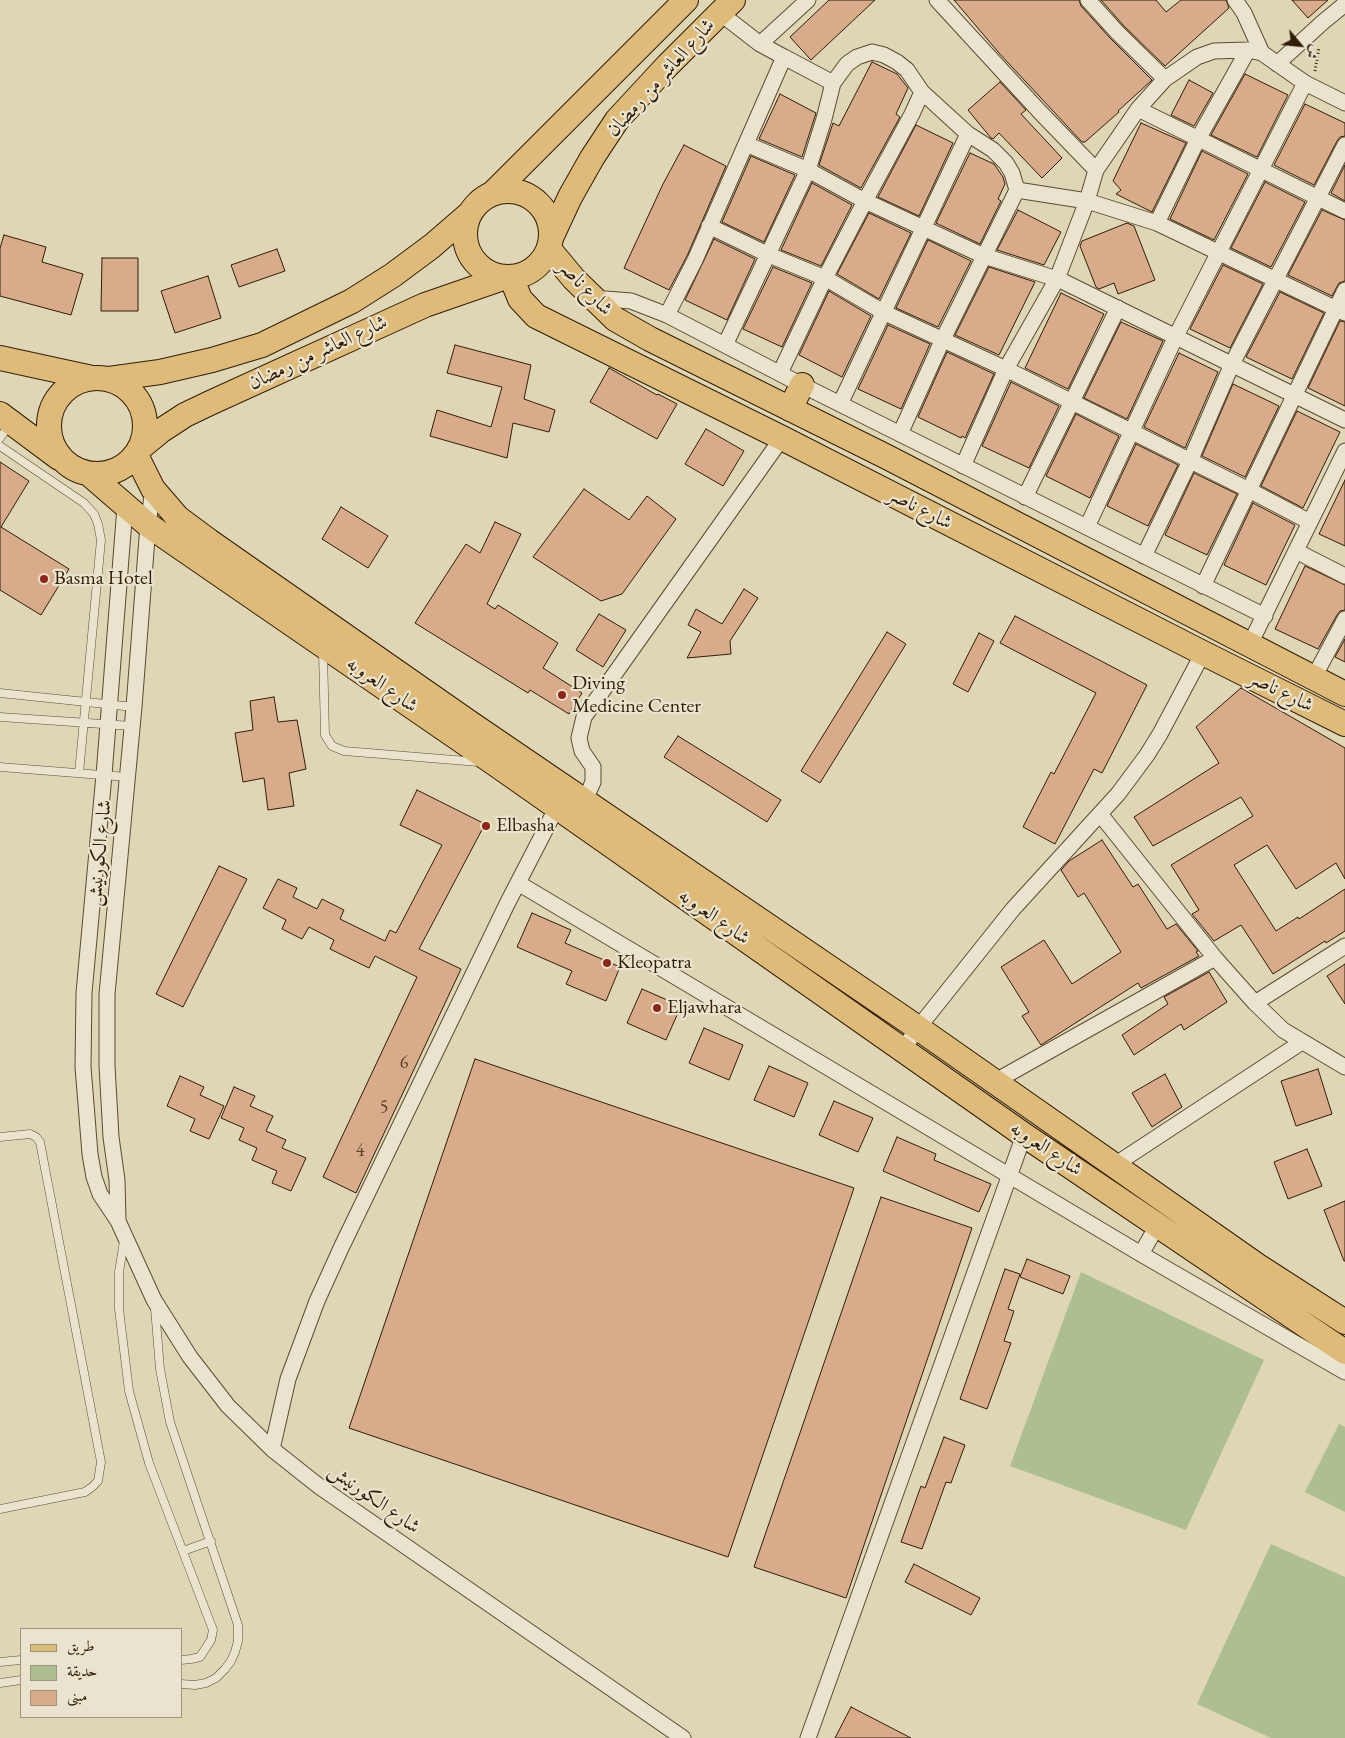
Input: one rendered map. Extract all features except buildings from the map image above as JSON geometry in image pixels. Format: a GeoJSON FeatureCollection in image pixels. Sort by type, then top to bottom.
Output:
{"type":"FeatureCollection","features":[{"type":"Feature","properties":{"kind":"main road","name":"شارع العاشر من رمضان"},"geometry":{"type":"LineString","coordinates":[[493,192],[686,0]]}},
{"type":"Feature","properties":{"kind":"main road","name":"شارع العاشر من رمضان"},"geometry":{"type":"LineString","coordinates":[[550,243],[570,197],[592,158],[617,120],[666,66],[726,7]]}},
{"type":"Feature","properties":{"kind":"main road"},"geometry":{"type":"LineString","coordinates":[[509,190],[525,194],[539,203],[548,216],[552,232],[550,243],[540,263],[527,273],[508,277],[489,273],[476,263],[467,248],[465,231],[469,214],[479,201],[493,192],[509,190]]}},
{"type":"Feature","properties":{"kind":"main road","name":"شارع العاشر من رمضان"},"geometry":{"type":"LineString","coordinates":[[100,379],[160,372],[212,360],[262,345],[352,301],[401,269],[469,214]]}},
{"type":"Feature","properties":{"kind":"main road","name":"شارع ناصر"},"geometry":{"type":"LineString","coordinates":[[550,243],[574,280],[615,319],[629,327],[887,457],[1345,694]]}},
{"type":"Feature","properties":{"kind":"main road","name":"شارع العاشر من رمضان"},"geometry":{"type":"LineString","coordinates":[[138,452],[162,430],[210,402],[425,305],[508,277]]}},
{"type":"Feature","properties":{"kind":"main road","name":"شارع ناصر"},"geometry":{"type":"LineString","coordinates":[[508,277],[520,299],[536,316],[782,438],[1345,724]]}},
{"type":"Feature","properties":{"kind":"main road"},"geometry":{"type":"LineString","coordinates":[[0,358],[100,379],[124,386],[137,398],[144,414],[145,432],[138,452],[126,465],[115,471],[89,474],[74,469],[4,425]]}},
{"type":"Feature","properties":{"kind":"main road"},"geometry":{"type":"LineString","coordinates":[[62,460],[54,447],[49,432],[50,417],[55,403],[65,391],[78,382],[100,379]]}},
{"type":"Feature","properties":{"kind":"main road"},"geometry":{"type":"LineString","coordinates":[[790,409],[802,385]]}},
{"type":"Feature","properties":{"kind":"main road","name":"شارع العروبه"},"geometry":{"type":"LineString","coordinates":[[138,452],[153,489],[178,518],[208,541],[918,1028],[1258,1266],[1345,1322]]}},
{"type":"Feature","properties":{"kind":"main road"},"geometry":{"type":"LineString","coordinates":[[871,484],[887,457]]}},
{"type":"Feature","properties":{"kind":"main road","name":"شارع العروبه"},"geometry":{"type":"LineString","coordinates":[[89,474],[148,525],[494,763],[1024,1135],[1345,1352]]}},
{"type":"Feature","properties":{"kind":"main road"},"geometry":{"type":"LineString","coordinates":[[1118,1199],[1122,1172]]}},
{"type":"Feature","properties":{"kind":"street"},"geometry":{"type":"LineString","coordinates":[[760,44],[808,0]]}},
{"type":"Feature","properties":{"kind":"street"},"geometry":{"type":"LineString","coordinates":[[937,0],[1096,170]]}},
{"type":"Feature","properties":{"kind":"street"},"geometry":{"type":"LineString","coordinates":[[1088,0],[1117,32],[1165,79]]}},
{"type":"Feature","properties":{"kind":"street"},"geometry":{"type":"LineString","coordinates":[[1157,223],[1198,139],[1255,51],[1244,12],[1235,0]]}},
{"type":"Feature","properties":{"kind":"street"},"geometry":{"type":"LineString","coordinates":[[1278,64],[1345,4]]}},
{"type":"Feature","properties":{"kind":"street"},"geometry":{"type":"LineString","coordinates":[[726,7],[760,44],[833,83]]}},
{"type":"Feature","properties":{"kind":"street"},"geometry":{"type":"LineString","coordinates":[[963,466],[1006,369],[1056,278],[1087,201],[1096,170],[1138,109],[1165,79],[1197,57],[1214,51],[1255,51],[1278,64],[1309,86],[1345,103]]}},
{"type":"Feature","properties":{"kind":"street"},"geometry":{"type":"LineString","coordinates":[[725,345],[808,170],[833,83],[847,64],[857,57],[872,52],[884,55],[907,70],[922,92],[968,134],[994,150],[1012,173],[1017,190],[942,341],[900,434]]}},
{"type":"Feature","properties":{"kind":"street"},"geometry":{"type":"LineString","coordinates":[[667,315],[695,260],[784,57]]}},
{"type":"Feature","properties":{"kind":"street"},"geometry":{"type":"LineString","coordinates":[[1087,528],[1176,336],[1218,252],[1260,169],[1309,86]]}},
{"type":"Feature","properties":{"kind":"street"},"geometry":{"type":"LineString","coordinates":[[780,373],[864,200],[912,114],[922,92]]}},
{"type":"Feature","properties":{"kind":"street"},"geometry":{"type":"LineString","coordinates":[[1138,109],[1345,211]]}},
{"type":"Feature","properties":{"kind":"street"},"geometry":{"type":"LineString","coordinates":[[840,404],[968,134]]}},
{"type":"Feature","properties":{"kind":"street"},"geometry":{"type":"LineString","coordinates":[[746,144],[808,170],[864,200],[984,256],[1056,278],[1345,420]]}},
{"type":"Feature","properties":{"kind":"street"},"geometry":{"type":"LineString","coordinates":[[1144,556],[1190,461],[1232,364],[1345,145]]}},
{"type":"Feature","properties":{"kind":"street"},"geometry":{"type":"LineString","coordinates":[[1017,190],[1087,201],[1157,223],[1341,311]]}},
{"type":"Feature","properties":{"kind":"street"},"geometry":{"type":"LineString","coordinates":[[709,226],[769,255],[825,278],[884,313],[1006,369],[1310,522]]}},
{"type":"Feature","properties":{"kind":"street"},"geometry":{"type":"LineString","coordinates":[[1203,586],[1294,395],[1341,311],[1345,290]]}},
{"type":"Feature","properties":{"kind":"street"},"geometry":{"type":"LineString","coordinates":[[592,298],[631,301],[667,315],[802,385],[1264,616]]}},
{"type":"Feature","properties":{"kind":"street"},"geometry":{"type":"LineString","coordinates":[[1025,497],[1118,308]]}},
{"type":"Feature","properties":{"kind":"street"},"geometry":{"type":"LineString","coordinates":[[585,800],[593,782],[592,767],[582,751],[579,738],[584,717],[782,438]]}},
{"type":"Feature","properties":{"kind":"street"},"geometry":{"type":"LineString","coordinates":[[1250,644],[1344,456]]}},
{"type":"Feature","properties":{"kind":"street","name":"شارع الكورنيش"},"geometry":{"type":"LineString","coordinates":[[118,1221],[117,1180],[111,1136],[107,1066],[107,994],[134,707],[148,525],[153,489]]}},
{"type":"Feature","properties":{"kind":"street","name":"شارع الكورنيش"},"geometry":{"type":"LineString","coordinates":[[125,507],[104,776],[84,993],[83,1067],[94,1177],[100,1194],[118,1221],[154,1300],[190,1357],[228,1406],[272,1449],[320,1487],[683,1738]]}},
{"type":"Feature","properties":{"kind":"street"},"geometry":{"type":"LineString","coordinates":[[1296,551],[1345,576]]}},
{"type":"Feature","properties":{"kind":"street"},"geometry":{"type":"LineString","coordinates":[[1313,679],[1345,619]]}},
{"type":"Feature","properties":{"kind":"street"},"geometry":{"type":"LineString","coordinates":[[903,1049],[1013,909],[1118,794],[1147,755],[1203,653]]}},
{"type":"Feature","properties":{"kind":"street"},"geometry":{"type":"LineString","coordinates":[[272,1449],[288,1379],[317,1301],[518,883],[557,807]]}},
{"type":"Feature","properties":{"kind":"street"},"geometry":{"type":"LineString","coordinates":[[1100,814],[1215,958],[1274,1023],[1345,1067]]}},
{"type":"Feature","properties":{"kind":"street"},"geometry":{"type":"LineString","coordinates":[[518,883],[1141,1254],[1345,1372]]}},
{"type":"Feature","properties":{"kind":"street"},"geometry":{"type":"LineString","coordinates":[[1255,1003],[1345,946]]}},
{"type":"Feature","properties":{"kind":"street"},"geometry":{"type":"LineString","coordinates":[[994,1082],[1215,958]]}},
{"type":"Feature","properties":{"kind":"street"},"geometry":{"type":"LineString","coordinates":[[1122,1172],[1302,1042]]}},
{"type":"Feature","properties":{"kind":"street"},"geometry":{"type":"LineString","coordinates":[[808,1738],[1024,1135]]}},
{"type":"Feature","properties":{"kind":"street"},"geometry":{"type":"LineString","coordinates":[[1141,1254],[1157,1226]]}},
{"type":"Feature","properties":{"kind":"lane"},"geometry":{"type":"LineString","coordinates":[[0,446],[84,503],[94,514],[98,524],[101,540],[79,773]]}},
{"type":"Feature","properties":{"kind":"lane"},"geometry":{"type":"LineString","coordinates":[[323,645],[324,735],[332,746],[344,751],[494,763]]}},
{"type":"Feature","properties":{"kind":"lane"},"geometry":{"type":"LineString","coordinates":[[0,693],[134,707]]}},
{"type":"Feature","properties":{"kind":"lane"},"geometry":{"type":"LineString","coordinates":[[0,717],[132,726]]}},
{"type":"Feature","properties":{"kind":"lane"},"geometry":{"type":"LineString","coordinates":[[0,767],[127,777]]}},
{"type":"Feature","properties":{"kind":"lane"},"geometry":{"type":"LineString","coordinates":[[0,1137],[30,1134],[40,1142],[101,1462],[98,1480],[85,1492],[0,1509]]}},
{"type":"Feature","properties":{"kind":"lane"},"geometry":{"type":"LineString","coordinates":[[125,1237],[119,1272],[119,1309],[129,1390],[149,1463],[213,1630],[211,1640],[200,1657],[182,1660]]}},
{"type":"Feature","properties":{"kind":"lane"},"geometry":{"type":"LineString","coordinates":[[154,1300],[160,1369],[170,1422],[238,1625],[238,1641],[231,1661],[216,1678],[206,1683],[195,1685],[182,1684]]}},
{"type":"Feature","properties":{"kind":"lane"},"geometry":{"type":"LineString","coordinates":[[183,1552],[211,1541]]}},
{"type":"Feature","properties":{"kind":"lane"},"geometry":{"type":"LineString","coordinates":[[0,1662],[20,1660]]}},
{"type":"Feature","properties":{"kind":"lane"},"geometry":{"type":"LineString","coordinates":[[0,1683],[20,1680]]}},
{"type":"Feature","properties":{"kind":"path"},"geometry":{"type":"LineString","coordinates":[[1309,86],[1323,22]]}},
{"type":"Feature","properties":{"kind":"green space"},"geometry":{"type":"Polygon","coordinates":[[[1081,1272],[1264,1360],[1186,1530],[1010,1466],[1081,1272]]]}},
{"type":"Feature","properties":{"kind":"green space"},"geometry":{"type":"Polygon","coordinates":[[[1339,1424],[1345,1427],[1345,1512],[1305,1492],[1339,1424]]]}},
{"type":"Feature","properties":{"kind":"green space"},"geometry":{"type":"Polygon","coordinates":[[[1271,1544],[1345,1577],[1345,1738],[1271,1738],[1197,1704],[1271,1544]]]}},
{"type":"Feature","properties":{"kind":"place","name":"Basma Hotel"},"geometry":{"type":"Point","coordinates":[44,579]}},
{"type":"Feature","properties":{"kind":"place","name":"Diving Medicine Center"},"geometry":{"type":"Point","coordinates":[562,695]}},
{"type":"Feature","properties":{"kind":"place","name":"Elbasha"},"geometry":{"type":"Point","coordinates":[486,826]}},
{"type":"Feature","properties":{"kind":"place","name":"Kleopatra"},"geometry":{"type":"Point","coordinates":[607,963]}},
{"type":"Feature","properties":{"kind":"place","name":"Eljawhara"},"geometry":{"type":"Point","coordinates":[657,1008]}}]}
